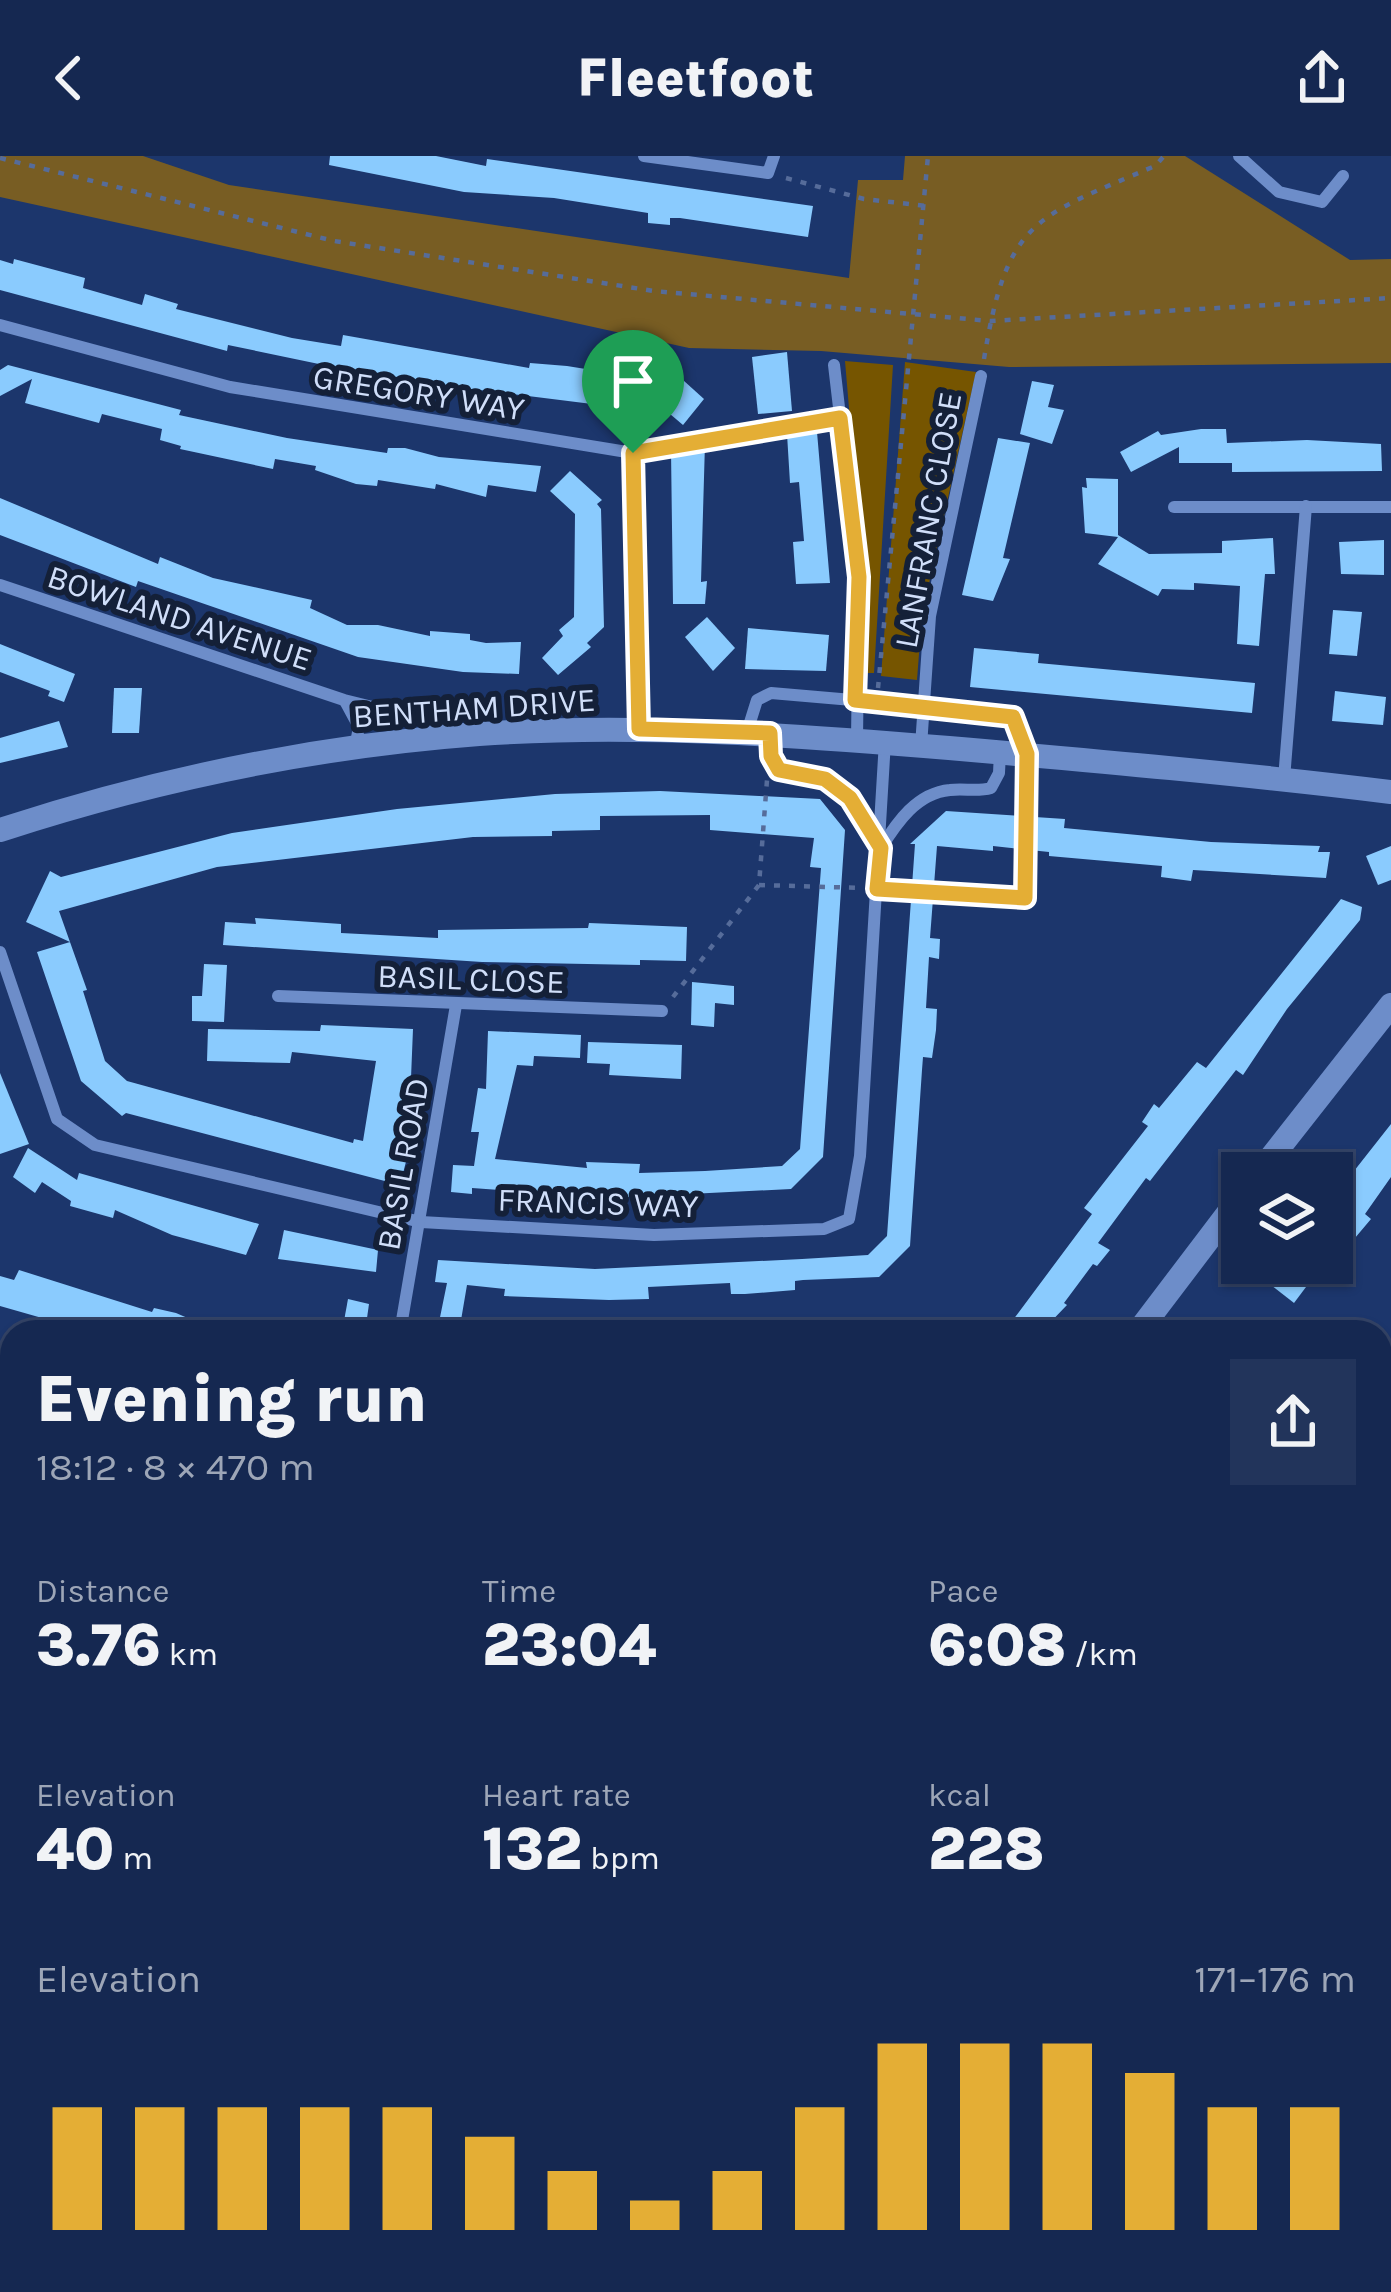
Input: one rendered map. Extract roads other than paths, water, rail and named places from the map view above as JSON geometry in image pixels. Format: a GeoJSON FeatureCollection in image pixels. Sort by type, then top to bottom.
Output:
{"type":"FeatureCollection","features":[{"type":"Feature","properties":{"kind":"street"},"geometry":{"type":"LineString","coordinates":[[644,156],[768,173],[774,156]]}},
{"type":"Feature","properties":{"kind":"street"},"geometry":{"type":"LineString","coordinates":[[1239,156],[1280,192],[1322,202],[1342,176]]}},
{"type":"Feature","properties":{"kind":"street","name":"GREGORY WAY"},"geometry":{"type":"LineString","coordinates":[[0,325],[230,387],[633,453],[639,729]]}},
{"type":"Feature","properties":{"kind":"street"},"geometry":{"type":"LineString","coordinates":[[834,365],[859,577],[857,740]]}},
{"type":"Feature","properties":{"kind":"street","name":"LANFRANC CLOSE"},"geometry":{"type":"LineString","coordinates":[[921,746],[930,616],[981,376]]}},
{"type":"Feature","properties":{"kind":"street"},"geometry":{"type":"LineString","coordinates":[[1284,779],[1306,506]]}},
{"type":"Feature","properties":{"kind":"street"},"geometry":{"type":"LineString","coordinates":[[1174,507],[1391,507]]}},
{"type":"Feature","properties":{"kind":"street","name":"BOWLAND AVENUE"},"geometry":{"type":"LineString","coordinates":[[0,585],[344,700],[478,734]]}},
{"type":"Feature","properties":{"kind":"street"},"geometry":{"type":"LineString","coordinates":[[1000,752],[999,773],[991,788],[942,791],[923,800],[906,813],[881,848],[838,787],[825,779],[779,770],[759,733],[757,700],[770,692],[1008,714],[1019,724],[1027,754]]}},
{"type":"Feature","properties":{"kind":"street","name":"BOWLAND AVENUE"},"geometry":{"type":"LineString","coordinates":[[344,700],[359,727],[355,748]]}},
{"type":"Feature","properties":{"kind":"street","name":"BENTHAM DRIVE"},"geometry":{"type":"LineString","coordinates":[[0,830],[208,774],[355,748],[478,734],[639,729],[885,742],[1391,792]]}},
{"type":"Feature","properties":{"kind":"street","name":"FRANCIS WAY"},"geometry":{"type":"LineString","coordinates":[[0,952],[57,1119],[95,1145],[421,1222],[654,1235],[824,1229],[849,1219],[860,1156],[885,742]]}},
{"type":"Feature","properties":{"kind":"street","name":"BASIL CLOSE"},"geometry":{"type":"LineString","coordinates":[[278,996],[662,1011]]}},
{"type":"Feature","properties":{"kind":"street"},"geometry":{"type":"LineString","coordinates":[[1275,1152],[1391,1004]]}},
{"type":"Feature","properties":{"kind":"street","name":"BASIL ROAD"},"geometry":{"type":"LineString","coordinates":[[402,1320],[456,1006]]}},
{"type":"Feature","properties":{"kind":"street"},"geometry":{"type":"LineString","coordinates":[[1147,1320],[1221,1223]]}}]}
